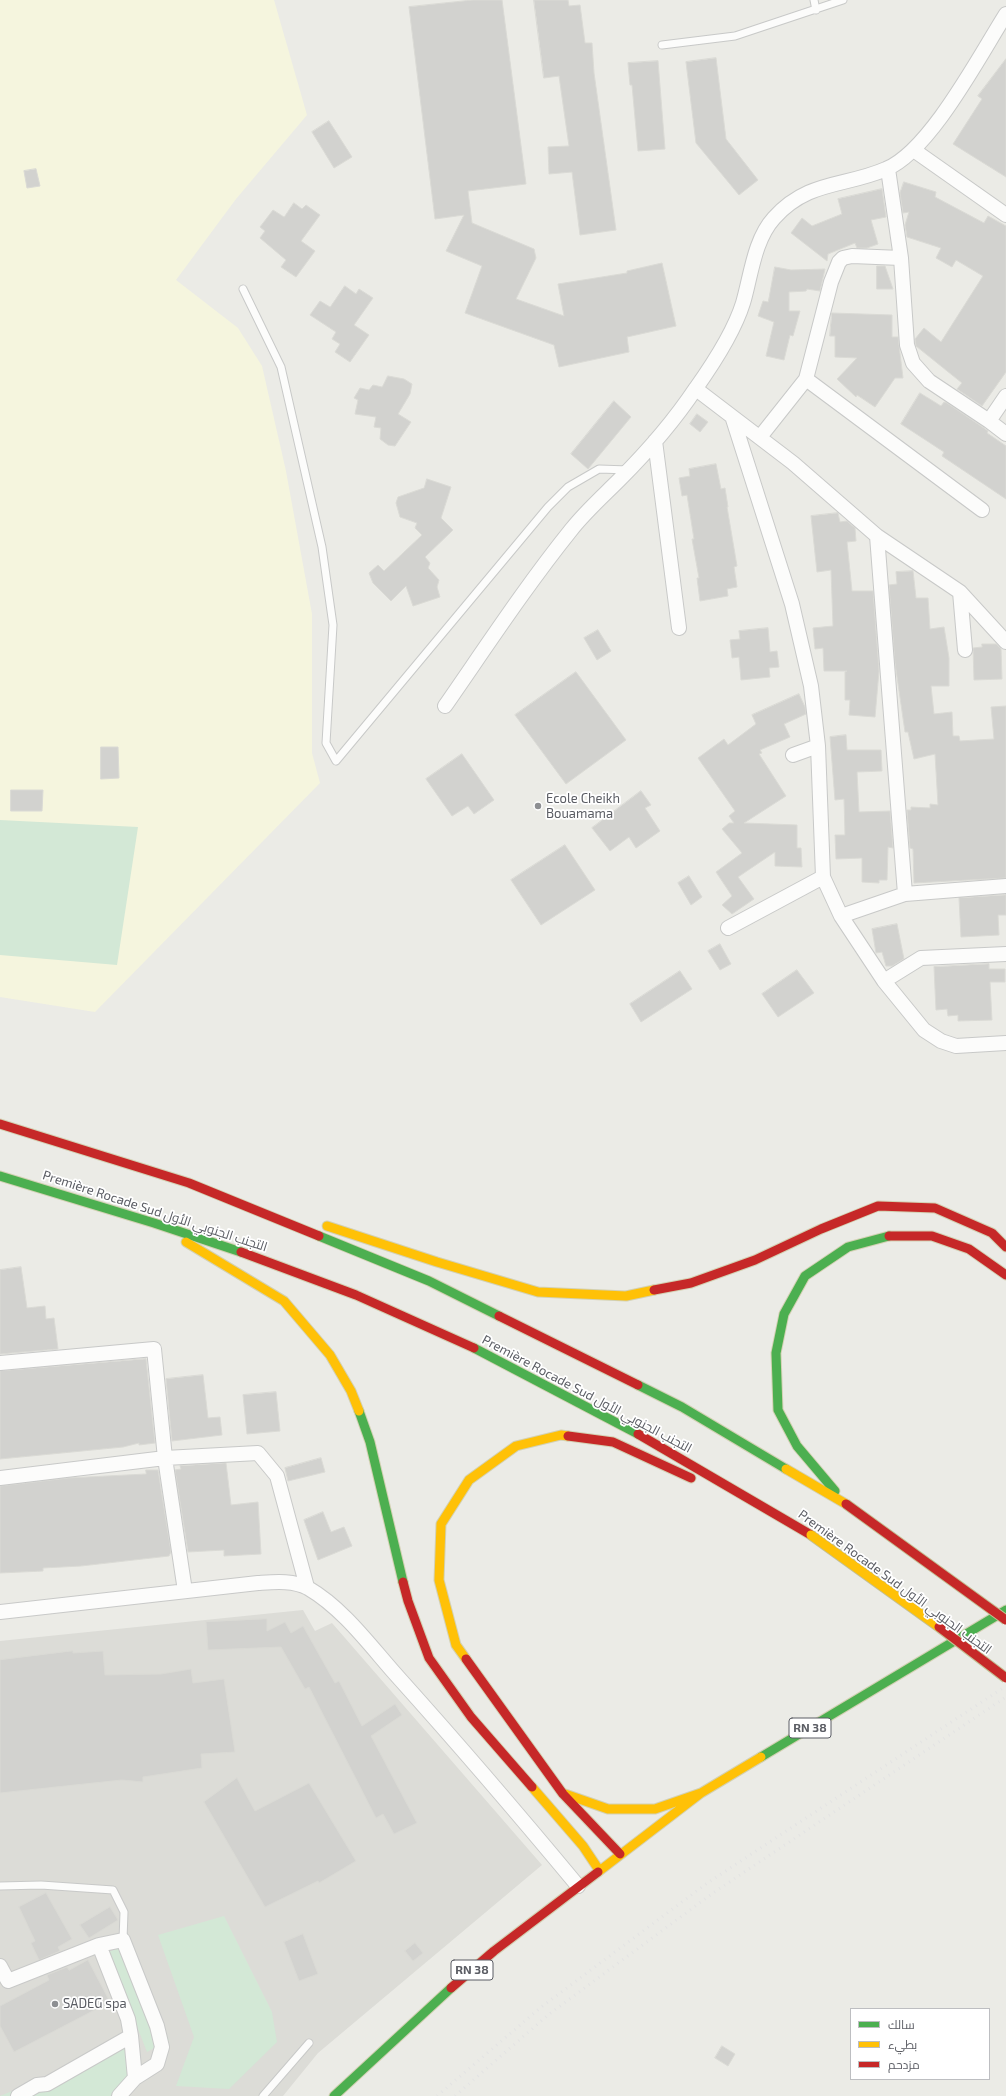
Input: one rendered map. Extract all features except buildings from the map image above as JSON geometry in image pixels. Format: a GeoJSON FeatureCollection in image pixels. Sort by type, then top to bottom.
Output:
{"type":"FeatureCollection","features":[{"type":"Feature","properties":{"kind":"main road","name":"Première Rocade Sud التجنب الجنوبي الأول"},"geometry":{"type":"LineString","coordinates":[[0,1124],[24,1130],[189,1183],[429,1282],[682,1407],[846,1504],[1006,1620]]}},
{"type":"Feature","properties":{"kind":"main road","name":"Première Rocade Sud التجنب الجنوبي الأول"},"geometry":{"type":"LineString","coordinates":[[0,1176],[149,1220],[269,1261],[405,1316],[518,1369],[657,1443],[811,1535],[946,1631],[1006,1678]]}},
{"type":"Feature","properties":{"kind":"main road"},"geometry":{"type":"LineString","coordinates":[[189,1183],[292,1215]]}},
{"type":"Feature","properties":{"kind":"main road"},"geometry":{"type":"LineString","coordinates":[[321,1224],[437,1262],[538,1292],[626,1296],[691,1283],[755,1260],[821,1229],[878,1206],[935,1208],[992,1233],[1006,1247]]}},
{"type":"Feature","properties":{"kind":"main road"},"geometry":{"type":"LineString","coordinates":[[149,1220],[284,1301],[330,1355],[351,1391],[370,1442],[408,1601],[429,1658],[472,1717],[583,1846],[599,1870]]}},
{"type":"Feature","properties":{"kind":"main road"},"geometry":{"type":"LineString","coordinates":[[846,1504],[797,1446],[778,1410],[776,1353],[784,1314],[805,1276],[848,1247],[889,1236],[932,1236],[969,1249],[1006,1275]]}},
{"type":"Feature","properties":{"kind":"main road"},"geometry":{"type":"LineString","coordinates":[[620,1854],[563,1794],[456,1645],[439,1580],[441,1524],[469,1480],[516,1446],[561,1435],[613,1442],[698,1481]]}},
{"type":"Feature","properties":{"kind":"main road"},"geometry":{"type":"LineString","coordinates":[[712,1488],[811,1535]]}},
{"type":"Feature","properties":{"kind":"main road","name":"RN 38"},"geometry":{"type":"LineString","coordinates":[[334,2096],[412,2023],[488,1956],[701,1793],[1006,1610]]}},
{"type":"Feature","properties":{"kind":"main road"},"geometry":{"type":"LineString","coordinates":[[563,1794],[608,1809],[656,1809],[701,1793]]}},
{"type":"Feature","properties":{"kind":"street"},"geometry":{"type":"LineString","coordinates":[[445,706],[572,528],[629,470],[655,441],[696,389],[717,357],[742,305],[763,235],[773,218],[789,203],[814,190],[888,169],[915,150],[950,103],[1006,14]]}},
{"type":"Feature","properties":{"kind":"street"},"geometry":{"type":"LineString","coordinates":[[915,150],[1006,215]]}},
{"type":"Feature","properties":{"kind":"street"},"geometry":{"type":"LineString","coordinates":[[888,169],[901,258],[907,345],[913,363],[929,381],[1006,434]]}},
{"type":"Feature","properties":{"kind":"street"},"geometry":{"type":"LineString","coordinates":[[760,437],[806,379],[831,282],[839,262],[846,257],[852,256],[901,258]]}},
{"type":"Feature","properties":{"kind":"street"},"geometry":{"type":"LineString","coordinates":[[806,379],[982,510]]}},
{"type":"Feature","properties":{"kind":"street"},"geometry":{"type":"LineString","coordinates":[[696,389],[733,419],[793,462],[877,536],[960,592],[1006,642]]}},
{"type":"Feature","properties":{"kind":"street"},"geometry":{"type":"LineString","coordinates":[[989,421],[1006,396]]}},
{"type":"Feature","properties":{"kind":"street"},"geometry":{"type":"LineString","coordinates":[[733,419],[792,604],[811,686],[818,746],[823,877],[841,916],[884,981],[924,1030],[941,1041],[956,1046],[1006,1043]]}},
{"type":"Feature","properties":{"kind":"street"},"geometry":{"type":"LineString","coordinates":[[655,441],[679,628]]}},
{"type":"Feature","properties":{"kind":"street"},"geometry":{"type":"LineString","coordinates":[[877,536],[905,894]]}},
{"type":"Feature","properties":{"kind":"street"},"geometry":{"type":"LineString","coordinates":[[960,592],[964,650]]}},
{"type":"Feature","properties":{"kind":"street"},"geometry":{"type":"LineString","coordinates":[[794,755],[818,746]]}},
{"type":"Feature","properties":{"kind":"street"},"geometry":{"type":"LineString","coordinates":[[728,928],[823,877]]}},
{"type":"Feature","properties":{"kind":"street"},"geometry":{"type":"LineString","coordinates":[[841,916],[905,894],[1006,886]]}},
{"type":"Feature","properties":{"kind":"street"},"geometry":{"type":"LineString","coordinates":[[884,981],[921,958],[1006,954]]}},
{"type":"Feature","properties":{"kind":"street"},"geometry":{"type":"LineString","coordinates":[[0,1363],[154,1349],[165,1458],[185,1591]]}},
{"type":"Feature","properties":{"kind":"street"},"geometry":{"type":"LineString","coordinates":[[0,1478],[165,1458],[258,1453],[277,1476],[307,1587]]}},
{"type":"Feature","properties":{"kind":"street"},"geometry":{"type":"LineString","coordinates":[[0,1612],[258,1583],[288,1582],[307,1587],[321,1597],[348,1621],[471,1757],[578,1886]]}},
{"type":"Feature","properties":{"kind":"street"},"geometry":{"type":"LineString","coordinates":[[0,1966],[8,1982],[99,1945],[123,1940],[157,2026],[162,2047],[157,2064],[135,2078],[119,2096]]}},
{"type":"Feature","properties":{"kind":"street"},"geometry":{"type":"LineString","coordinates":[[99,1945],[128,2019],[135,2078]]}},
{"type":"Feature","properties":{"kind":"street"},"geometry":{"type":"LineString","coordinates":[[18,2096],[37,2085],[47,2084],[131,2036]]}},
{"type":"Feature","properties":{"kind":"lane"},"geometry":{"type":"LineString","coordinates":[[814,0],[816,10]]}},
{"type":"Feature","properties":{"kind":"lane"},"geometry":{"type":"LineString","coordinates":[[662,45],[734,36],[843,0]]}},
{"type":"Feature","properties":{"kind":"lane"},"geometry":{"type":"LineString","coordinates":[[243,289],[281,367],[322,547],[333,625],[326,743],[336,761],[548,507],[568,487],[598,469],[629,470]]}},
{"type":"Feature","properties":{"kind":"lane"},"geometry":{"type":"LineString","coordinates":[[0,1886],[41,1885],[113,1890],[124,1912],[123,1940]]}},
{"type":"Feature","properties":{"kind":"lane"},"geometry":{"type":"LineString","coordinates":[[263,2096],[309,2043]]}},
{"type":"Feature","properties":{"kind":"shaded area"},"geometry":{"type":"Polygon","coordinates":[[[0,0],[274,0],[307,115],[236,199],[176,280],[238,328],[262,366],[286,471],[312,614],[312,753],[320,783],[95,1012],[0,997],[0,0]]]}},
{"type":"Feature","properties":{"kind":"shaded area"},"geometry":{"type":"Polygon","coordinates":[[[0,820],[138,827],[117,965],[0,955],[0,820]]]}},
{"type":"Feature","properties":{"kind":"shaded area"},"geometry":{"type":"Polygon","coordinates":[[[303,1610],[315,1631],[332,1623],[542,1865],[318,2053],[283,2096],[0,2096],[0,1641],[303,1610]]]}},
{"type":"Feature","properties":{"kind":"shaded area"},"geometry":{"type":"Polygon","coordinates":[[[224,1916],[272,2012],[277,2042],[229,2089],[176,2086],[194,2037],[158,1935],[224,1916]]]}},
{"type":"Feature","properties":{"kind":"shaded area"},"geometry":{"type":"Polygon","coordinates":[[[127,1945],[169,2040],[147,2052],[108,1952],[127,1945]]]}},
{"type":"Feature","properties":{"kind":"shaded area"},"geometry":{"type":"Polygon","coordinates":[[[129,2043],[142,2078],[110,2096],[0,2096],[129,2043]]]}},
{"type":"Feature","properties":{"kind":"railway"},"geometry":{"type":"LineString","coordinates":[[437,2096],[540,2008],[706,1884],[1006,1686]]}},
{"type":"Feature","properties":{"kind":"railway"},"geometry":{"type":"LineString","coordinates":[[455,2096],[548,2015],[713,1893],[1006,1697]]}},
{"type":"Feature","properties":{"kind":"traffic: fast"},"geometry":{"type":"LineString","coordinates":[[0,1176],[154,1223],[241,1252]]}},
{"type":"Feature","properties":{"kind":"traffic: fast"},"geometry":{"type":"LineString","coordinates":[[319,1236],[429,1281],[499,1316]]}},
{"type":"Feature","properties":{"kind":"traffic: fast"},"geometry":{"type":"LineString","coordinates":[[835,1491],[797,1446],[778,1410],[776,1353],[784,1314],[805,1276],[848,1247],[889,1236]]}},
{"type":"Feature","properties":{"kind":"traffic: fast"},"geometry":{"type":"LineString","coordinates":[[474,1348],[638,1434]]}},
{"type":"Feature","properties":{"kind":"traffic: fast"},"geometry":{"type":"LineString","coordinates":[[638,1385],[682,1407],[786,1469]]}},
{"type":"Feature","properties":{"kind":"traffic: fast"},"geometry":{"type":"LineString","coordinates":[[359,1411],[370,1442],[403,1582]]}},
{"type":"Feature","properties":{"kind":"traffic: fast"},"geometry":{"type":"LineString","coordinates":[[761,1757],[1006,1610]]}},
{"type":"Feature","properties":{"kind":"traffic: fast"},"geometry":{"type":"LineString","coordinates":[[334,2096],[451,1988]]}},
{"type":"Feature","properties":{"kind":"traffic: slow"},"geometry":{"type":"LineString","coordinates":[[327,1226],[437,1262],[538,1292],[626,1296],[654,1290]]}},
{"type":"Feature","properties":{"kind":"traffic: slow"},"geometry":{"type":"LineString","coordinates":[[186,1242],[284,1301],[330,1355],[351,1391],[359,1411]]}},
{"type":"Feature","properties":{"kind":"traffic: slow"},"geometry":{"type":"LineString","coordinates":[[466,1659],[456,1645],[439,1580],[441,1524],[469,1480],[516,1446],[561,1435],[568,1436]]}},
{"type":"Feature","properties":{"kind":"traffic: slow"},"geometry":{"type":"LineString","coordinates":[[786,1469],[846,1504]]}},
{"type":"Feature","properties":{"kind":"traffic: slow"},"geometry":{"type":"LineString","coordinates":[[811,1535],[939,1627]]}},
{"type":"Feature","properties":{"kind":"traffic: slow"},"geometry":{"type":"LineString","coordinates":[[598,1872],[701,1793],[761,1757]]}},
{"type":"Feature","properties":{"kind":"traffic: slow"},"geometry":{"type":"LineString","coordinates":[[532,1787],[583,1846],[599,1870]]}},
{"type":"Feature","properties":{"kind":"traffic: slow"},"geometry":{"type":"LineString","coordinates":[[565,1794],[608,1809],[655,1809],[701,1793]]}},
{"type":"Feature","properties":{"kind":"traffic: jam"},"geometry":{"type":"LineString","coordinates":[[0,1124],[189,1183],[319,1236]]}},
{"type":"Feature","properties":{"kind":"traffic: jam"},"geometry":{"type":"LineString","coordinates":[[654,1290],[691,1283],[755,1260],[821,1229],[878,1206],[935,1208],[992,1233],[1006,1247]]}},
{"type":"Feature","properties":{"kind":"traffic: jam"},"geometry":{"type":"LineString","coordinates":[[889,1236],[932,1236],[969,1249],[1006,1275]]}},
{"type":"Feature","properties":{"kind":"traffic: jam"},"geometry":{"type":"LineString","coordinates":[[241,1252],[356,1295],[474,1348]]}},
{"type":"Feature","properties":{"kind":"traffic: jam"},"geometry":{"type":"LineString","coordinates":[[499,1316],[638,1385]]}},
{"type":"Feature","properties":{"kind":"traffic: jam"},"geometry":{"type":"LineString","coordinates":[[638,1434],[811,1535]]}},
{"type":"Feature","properties":{"kind":"traffic: jam"},"geometry":{"type":"LineString","coordinates":[[568,1436],[613,1442],[691,1478]]}},
{"type":"Feature","properties":{"kind":"traffic: jam"},"geometry":{"type":"LineString","coordinates":[[846,1504],[1006,1620]]}},
{"type":"Feature","properties":{"kind":"traffic: jam"},"geometry":{"type":"LineString","coordinates":[[403,1582],[408,1601],[429,1658],[471,1717],[532,1787]]}},
{"type":"Feature","properties":{"kind":"traffic: jam"},"geometry":{"type":"LineString","coordinates":[[939,1627],[1006,1678]]}},
{"type":"Feature","properties":{"kind":"traffic: jam"},"geometry":{"type":"LineString","coordinates":[[466,1659],[563,1794],[620,1854]]}},
{"type":"Feature","properties":{"kind":"traffic: jam"},"geometry":{"type":"LineString","coordinates":[[451,1988],[494,1951],[598,1872]]}},
{"type":"Feature","properties":{"kind":"place","name":"Ecole Cheikh Bouamama"},"geometry":{"type":"Point","coordinates":[538,806]}},
{"type":"Feature","properties":{"kind":"place","name":"SADEG spa"},"geometry":{"type":"Point","coordinates":[55,2004]}}]}
